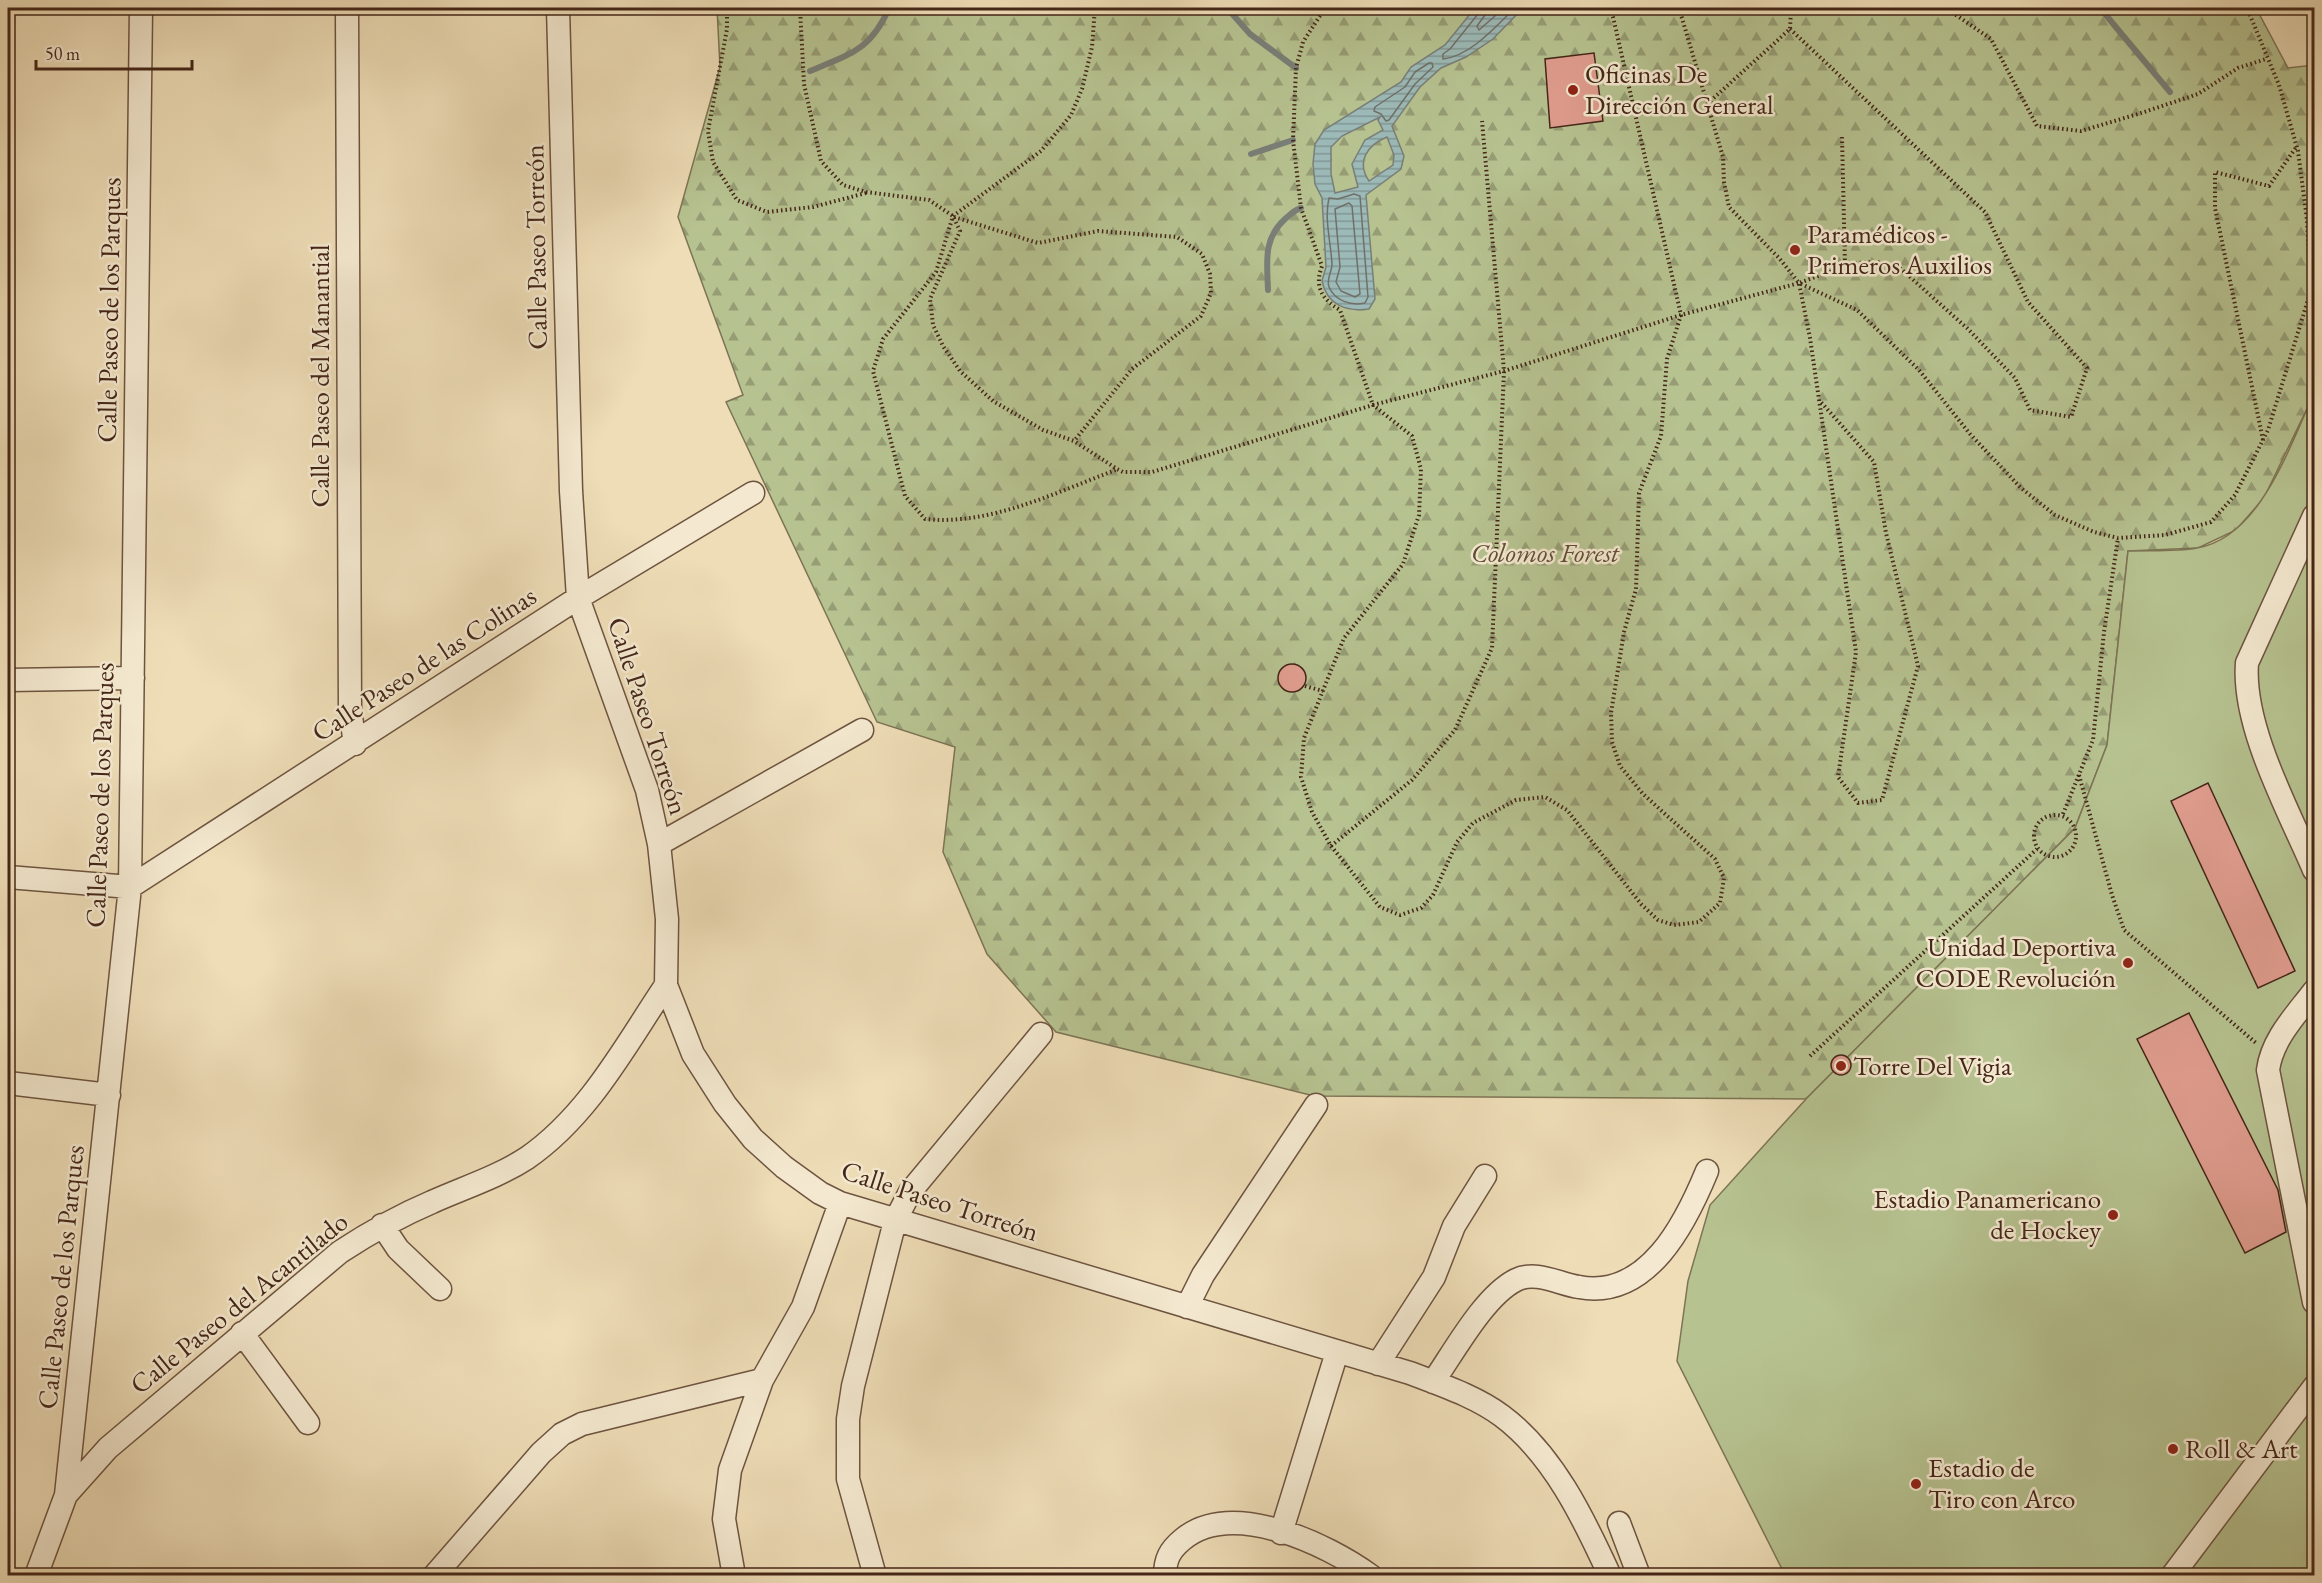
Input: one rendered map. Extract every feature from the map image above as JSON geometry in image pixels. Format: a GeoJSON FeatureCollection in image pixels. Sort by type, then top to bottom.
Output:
{"type":"FeatureCollection","features":[{"type":"Feature","properties":{"kind":"street","name":"Calle Paseo de los Parques"},"geometry":{"type":"LineString","coordinates":[[36,1575],[66,1496],[130,887],[141,8]]}},
{"type":"Feature","properties":{"kind":"street","name":"Calle Paseo del Manantial"},"geometry":{"type":"LineString","coordinates":[[347,8],[350,710],[355,744]]}},
{"type":"Feature","properties":{"kind":"street","name":"Calle Paseo Torreón"},"geometry":{"type":"LineString","coordinates":[[558,8],[571,491],[578,598],[647,790],[660,844],[667,919],[666,985],[693,1054],[725,1104],[753,1139],[784,1167],[820,1193],[840,1203],[1378,1364],[1468,1396],[1502,1416],[1530,1442],[1562,1485],[1610,1575]]}},
{"type":"Feature","properties":{"kind":"street","name":"Calle Paseo de las Colinas"},"geometry":{"type":"LineString","coordinates":[[130,887],[355,744],[578,598],[753,493]]}},
{"type":"Feature","properties":{"kind":"street"},"geometry":{"type":"LineString","coordinates":[[2314,516],[2247,663],[2245,682],[2253,726],[2314,870]]}},
{"type":"Feature","properties":{"kind":"street"},"geometry":{"type":"LineString","coordinates":[[8,680],[133,678]]}},
{"type":"Feature","properties":{"kind":"street"},"geometry":{"type":"LineString","coordinates":[[660,844],[862,730]]}},
{"type":"Feature","properties":{"kind":"street"},"geometry":{"type":"LineString","coordinates":[[8,877],[130,887]]}},
{"type":"Feature","properties":{"kind":"street","name":"Calle Paseo del Acantilado"},"geometry":{"type":"LineString","coordinates":[[66,1496],[108,1448],[340,1252],[382,1225],[525,1159],[562,1130],[597,1089],[666,985]]}},
{"type":"Feature","properties":{"kind":"street"},"geometry":{"type":"LineString","coordinates":[[2314,991],[2276,1042],[2270,1055],[2268,1070],[2314,1302]]}},
{"type":"Feature","properties":{"kind":"street"},"geometry":{"type":"LineString","coordinates":[[875,1575],[855,1511],[848,1479],[848,1419],[853,1386],[896,1221],[910,1192],[1041,1034]]}},
{"type":"Feature","properties":{"kind":"street"},"geometry":{"type":"LineString","coordinates":[[8,1083],[109,1095]]}},
{"type":"Feature","properties":{"kind":"street"},"geometry":{"type":"LineString","coordinates":[[1187,1307],[1203,1275],[1317,1105]]}},
{"type":"Feature","properties":{"kind":"street"},"geometry":{"type":"LineString","coordinates":[[1433,1382],[1498,1293],[1518,1279],[1542,1277],[1581,1288],[1606,1287],[1631,1278],[1656,1261],[1677,1233],[1707,1171]]}},
{"type":"Feature","properties":{"kind":"street"},"geometry":{"type":"LineString","coordinates":[[1378,1364],[1434,1277],[1454,1226],[1485,1176]]}},
{"type":"Feature","properties":{"kind":"street"},"geometry":{"type":"LineString","coordinates":[[734,1575],[723,1519],[730,1470],[762,1380],[803,1307],[840,1203]]}},
{"type":"Feature","properties":{"kind":"street"},"geometry":{"type":"LineString","coordinates":[[382,1225],[398,1249],[440,1289]]}},
{"type":"Feature","properties":{"kind":"street"},"geometry":{"type":"LineString","coordinates":[[242,1333],[308,1423]]}},
{"type":"Feature","properties":{"kind":"street"},"geometry":{"type":"LineString","coordinates":[[1281,1533],[1337,1352]]}},
{"type":"Feature","properties":{"kind":"street"},"geometry":{"type":"LineString","coordinates":[[434,1575],[541,1454],[562,1434],[582,1424],[762,1380]]}},
{"type":"Feature","properties":{"kind":"street"},"geometry":{"type":"LineString","coordinates":[[2172,1575],[2314,1388]]}},
{"type":"Feature","properties":{"kind":"street"},"geometry":{"type":"LineString","coordinates":[[1165,1575],[1167,1556],[1174,1547],[1187,1536],[1212,1523],[1244,1524],[1308,1540],[1346,1558],[1371,1575]]}},
{"type":"Feature","properties":{"kind":"street"},"geometry":{"type":"LineString","coordinates":[[1619,1523],[1639,1575]]}},
{"type":"Feature","properties":{"kind":"path"},"geometry":{"type":"LineString","coordinates":[[727,8],[727,29],[708,131],[713,162],[737,200],[767,212],[813,207],[866,192]]}},
{"type":"Feature","properties":{"kind":"path"},"geometry":{"type":"LineString","coordinates":[[800,8],[804,84],[821,161],[843,185],[866,192],[929,200],[953,216],[1038,243],[1098,231],[1177,237],[1202,254],[1210,274],[1211,293],[1201,316],[1132,369],[1074,441]]}},
{"type":"Feature","properties":{"kind":"path"},"geometry":{"type":"LineString","coordinates":[[1095,8],[1092,47],[1082,89],[1071,115],[1041,151],[953,216],[936,272],[883,339],[873,371],[905,496],[925,519],[947,522],[998,513],[1117,469]]}},
{"type":"Feature","properties":{"kind":"path"},"geometry":{"type":"LineString","coordinates":[[1324,8],[1302,42],[1296,68],[1293,140],[1301,208],[1322,266],[1318,277],[1319,288],[1327,302],[1340,310],[1373,405],[1412,436],[1421,469],[1419,515],[1403,564],[1344,638],[1304,738],[1301,777],[1312,812],[1331,846],[1380,907],[1400,915],[1421,908],[1433,895],[1457,842],[1473,823],[1516,800],[1545,797],[1566,810],[1641,904],[1658,920],[1674,926],[1700,922],[1720,903],[1724,878],[1715,859],[1643,794],[1620,766],[1612,741],[1611,713],[1624,632],[1636,589],[1639,493],[1661,436],[1667,359],[1681,315],[1611,8]]}},
{"type":"Feature","properties":{"kind":"path"},"geometry":{"type":"LineString","coordinates":[[1678,8],[1723,157],[1729,207],[1779,258],[1798,283],[1820,401],[1856,652],[1838,777],[1858,803],[1882,800],[1918,666],[1886,533],[1874,462],[1820,401]]}},
{"type":"Feature","properties":{"kind":"path"},"geometry":{"type":"LineString","coordinates":[[1707,104],[1790,29],[1791,8]]}},
{"type":"Feature","properties":{"kind":"path"},"geometry":{"type":"LineString","coordinates":[[1950,8],[1953,13],[1990,39],[2037,126],[2080,130],[2138,114],[2198,94],[2238,68],[2266,58]]}},
{"type":"Feature","properties":{"kind":"path"},"geometry":{"type":"LineString","coordinates":[[1798,283],[1857,310],[1919,370],[1970,435],[2021,488],[2055,515],[2094,532],[2118,538],[2164,535],[2211,522],[2235,495],[2263,441],[2287,373],[2311,290],[2307,220],[2297,146],[2279,85],[2247,8]]}},
{"type":"Feature","properties":{"kind":"path"},"geometry":{"type":"LineString","coordinates":[[953,216],[960,231],[930,299],[933,325],[943,346],[960,370],[993,401],[1043,430],[1074,441],[1124,472],[1152,472],[1373,405],[1504,371],[1681,315],[1798,283],[1845,266],[1877,262],[1900,268],[1966,328],[2014,378],[2031,410],[2071,417],[2087,368],[2028,302],[1985,212],[1790,29]]}},
{"type":"Feature","properties":{"kind":"path"},"geometry":{"type":"LineString","coordinates":[[1331,846],[1412,780],[1455,730],[1492,648],[1504,371],[1482,121]]}},
{"type":"Feature","properties":{"kind":"path"},"geometry":{"type":"LineString","coordinates":[[1842,137],[1845,266]]}},
{"type":"Feature","properties":{"kind":"path"},"geometry":{"type":"LineString","coordinates":[[2263,441],[2215,208],[2215,172],[2269,186],[2297,146]]}},
{"type":"Feature","properties":{"kind":"path"},"geometry":{"type":"LineString","coordinates":[[2063,814],[2093,740],[2104,632],[2118,538]]}},
{"type":"Feature","properties":{"kind":"path"},"geometry":{"type":"LineString","coordinates":[[1305,686],[1323,691]]}},
{"type":"Feature","properties":{"kind":"path"},"geometry":{"type":"LineString","coordinates":[[2079,775],[2124,930],[2270,1055]]}},
{"type":"Feature","properties":{"kind":"path"},"geometry":{"type":"LineString","coordinates":[[2063,814],[2077,829],[2077,840],[2064,855],[2055,858],[2037,849],[2034,842],[2037,826],[2049,816],[2063,814]]}},
{"type":"Feature","properties":{"kind":"path"},"geometry":{"type":"LineString","coordinates":[[1810,1056],[2037,849]]}},
{"type":"Feature","properties":{"kind":"green space","name":"Colomos Forest"},"geometry":{"type":"Polygon","coordinates":[[[717,8],[2256,8],[2288,68],[2314,65],[2314,394],[2264,498],[2236,530],[2198,548],[2128,551],[2107,745],[2075,828],[1806,1099],[1314,1096],[1056,1032],[987,954],[943,852],[955,747],[877,722],[726,402],[743,395],[678,217],[720,67],[717,8]]]}},
{"type":"Feature","properties":{"kind":"green space","name":"Unidad Deportiva CODE Revolución"},"geometry":{"type":"Polygon","coordinates":[[[2314,394],[2314,1575],[1785,1575],[1677,1361],[1688,1281],[1710,1205],[1806,1099],[2075,828],[2107,745],[2128,551],[2197,548],[2219,540],[2239,527],[2256,508],[2283,463],[2314,394]]]}},
{"type":"Feature","properties":{"kind":"water"},"geometry":{"type":"Polygon","coordinates":[[[1475,8],[1523,8],[1493,39],[1466,57],[1441,68],[1420,87],[1392,126],[1404,156],[1401,169],[1366,195],[1375,299],[1369,309],[1345,308],[1328,296],[1322,281],[1326,267],[1322,198],[1315,184],[1313,164],[1315,144],[1324,130],[1401,82],[1411,67],[1445,45],[1475,8]],[[1380,117],[1342,136],[1331,147],[1331,174],[1335,193],[1358,187],[1352,164],[1365,140],[1383,130],[1378,120],[1380,117]],[[1387,137],[1369,149],[1366,155],[1364,167],[1369,181],[1393,165],[1394,155],[1387,137]]]}},
{"type":"Feature","properties":{"kind":"building","name":"Oficinas De Dirección General"},"geometry":{"type":"Polygon","coordinates":[[[1594,53],[1603,121],[1550,128],[1545,59],[1594,53]]]}},
{"type":"Feature","properties":{"kind":"building"},"geometry":{"type":"Polygon","coordinates":[[[1292,664],[1302,668],[1306,678],[1302,688],[1292,692],[1282,688],[1278,678],[1282,668],[1292,664]]]}},
{"type":"Feature","properties":{"kind":"building"},"geometry":{"type":"Polygon","coordinates":[[[2208,783],[2295,971],[2258,988],[2171,801],[2208,783]]]}},
{"type":"Feature","properties":{"kind":"building"},"geometry":{"type":"Polygon","coordinates":[[[2189,1013],[2278,1190],[2286,1232],[2245,1253],[2137,1039],[2189,1013]]]}},
{"type":"Feature","properties":{"kind":"building","name":"Torre Del Vigia"},"geometry":{"type":"Polygon","coordinates":[[[1841,1055],[1848,1058],[1851,1065],[1848,1072],[1841,1075],[1834,1072],[1831,1065],[1834,1058],[1841,1055]]]}},
{"type":"Feature","properties":{"kind":"waterway"},"geometry":{"type":"LineString","coordinates":[[810,71],[848,55],[867,42],[875,33],[889,8]]}},
{"type":"Feature","properties":{"kind":"waterway"},"geometry":{"type":"LineString","coordinates":[[1227,8],[1250,34],[1296,68]]}},
{"type":"Feature","properties":{"kind":"waterway"},"geometry":{"type":"LineString","coordinates":[[2100,8],[2170,92]]}},
{"type":"Feature","properties":{"kind":"waterway"},"geometry":{"type":"LineString","coordinates":[[1251,154],[1293,140]]}},
{"type":"Feature","properties":{"kind":"waterway"},"geometry":{"type":"LineString","coordinates":[[1268,290],[1268,251],[1273,234],[1285,219],[1301,208]]}},
{"type":"Feature","properties":{"kind":"place","name":"Oficinas De Dirección General"},"geometry":{"type":"Point","coordinates":[1573,90]}},
{"type":"Feature","properties":{"kind":"place","name":"Paramédicos - Primeros Auxilios"},"geometry":{"type":"Point","coordinates":[1795,250]}},
{"type":"Feature","properties":{"kind":"place","name":"Unidad Deportiva CODE Revolución"},"geometry":{"type":"Point","coordinates":[2128,963]}},
{"type":"Feature","properties":{"kind":"place","name":"Torre Del Vigia"},"geometry":{"type":"Point","coordinates":[1841,1066]}},
{"type":"Feature","properties":{"kind":"place","name":"Estadio Panamericano de Hockey"},"geometry":{"type":"Point","coordinates":[2113,1215]}},
{"type":"Feature","properties":{"kind":"place","name":"Roll & Art"},"geometry":{"type":"Point","coordinates":[2173,1449]}},
{"type":"Feature","properties":{"kind":"place","name":"Estadio de Tiro con Arco"},"geometry":{"type":"Point","coordinates":[1916,1484]}}]}
